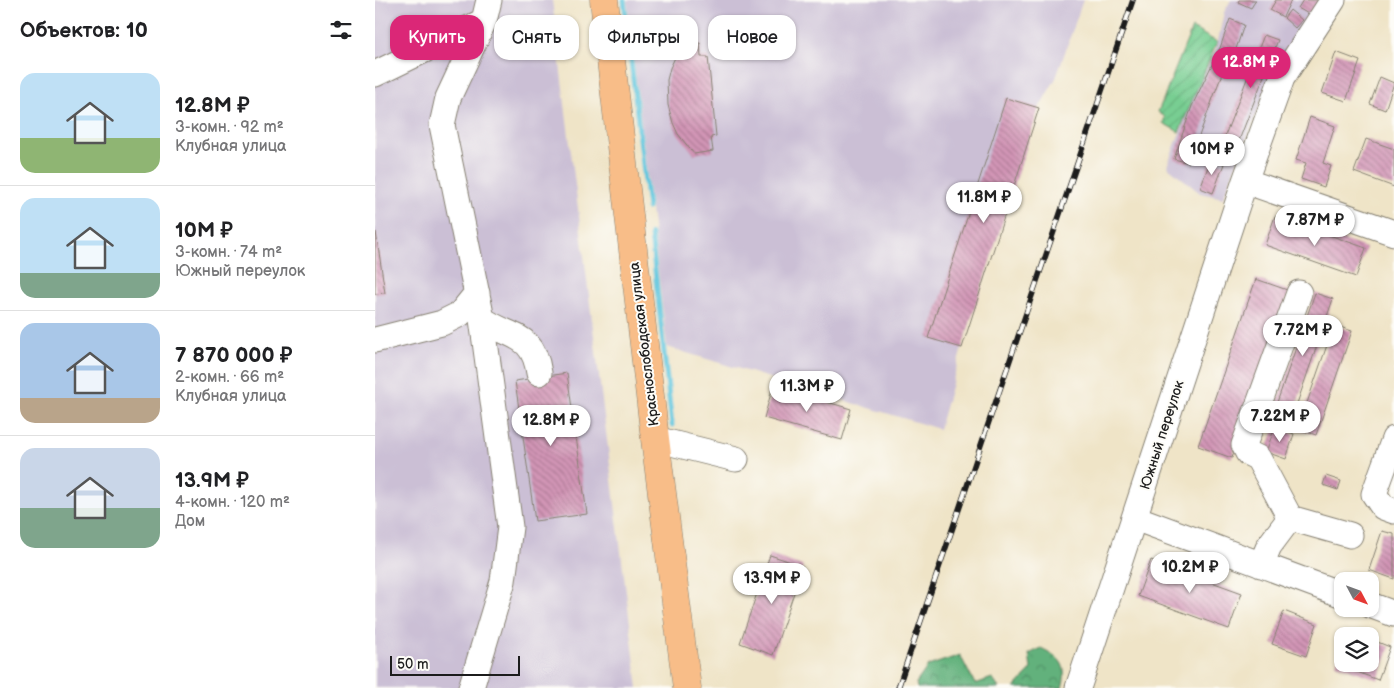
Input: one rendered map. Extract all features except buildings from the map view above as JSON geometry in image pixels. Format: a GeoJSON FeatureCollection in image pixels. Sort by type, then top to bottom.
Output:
{"type":"FeatureCollection","features":[{"type":"Feature","properties":{"kind":"main road","name":"Краснослободская улица"},"geometry":{"type":"LineString","coordinates":[[604,0],[655,439],[687,688]]}},
{"type":"Feature","properties":{"kind":"street","name":"Южный переулок"},"geometry":{"type":"LineString","coordinates":[[1078,688],[1245,181],[1282,78],[1333,0]]}},
{"type":"Feature","properties":{"kind":"street"},"geometry":{"type":"LineString","coordinates":[[375,74],[486,11]]}},
{"type":"Feature","properties":{"kind":"street"},"geometry":{"type":"LineString","coordinates":[[471,688],[503,581],[510,527],[482,319],[442,125],[448,98],[486,11]]}},
{"type":"Feature","properties":{"kind":"street"},"geometry":{"type":"LineString","coordinates":[[1245,181],[1394,233]]}},
{"type":"Feature","properties":{"kind":"street"},"geometry":{"type":"LineString","coordinates":[[375,340],[441,323],[460,314],[477,293]]}},
{"type":"Feature","properties":{"kind":"street"},"geometry":{"type":"LineString","coordinates":[[1299,293],[1244,445],[1249,453],[1258,458],[1290,518],[1350,536]]}},
{"type":"Feature","properties":{"kind":"street"},"geometry":{"type":"LineString","coordinates":[[482,319],[525,341],[533,349],[539,373]]}},
{"type":"Feature","properties":{"kind":"street"},"geometry":{"type":"LineString","coordinates":[[655,439],[735,459]]}},
{"type":"Feature","properties":{"kind":"street"},"geometry":{"type":"LineString","coordinates":[[1394,439],[1374,494],[1383,507],[1394,511]]}},
{"type":"Feature","properties":{"kind":"street"},"geometry":{"type":"LineString","coordinates":[[1135,518],[1334,592]]}},
{"type":"Feature","properties":{"kind":"street"},"geometry":{"type":"LineString","coordinates":[[1261,565],[1269,546],[1290,518]]}},
{"type":"Feature","properties":{"kind":"street"},"geometry":{"type":"LineString","coordinates":[[1379,608],[1394,614]]}},
{"type":"Feature","properties":{"kind":"shaded area"},"geometry":{"type":"Polygon","coordinates":[[[375,0],[552,0],[554,15],[494,15],[494,60],[560,60],[638,688],[375,688],[375,0]]]}},
{"type":"Feature","properties":{"kind":"shaded area"},"geometry":{"type":"Polygon","coordinates":[[[627,0],[1083,0],[1056,78],[1039,108],[962,348],[939,429],[667,347],[634,60],[698,60],[698,15],[629,15],[627,0]]]}},
{"type":"Feature","properties":{"kind":"shaded area"},"geometry":{"type":"Polygon","coordinates":[[[1231,0],[1324,0],[1272,75],[1223,198],[1200,193],[1167,166],[1193,99],[1217,46],[1224,12],[1231,0]]]}},
{"type":"Feature","properties":{"kind":"green space"},"geometry":{"type":"Polygon","coordinates":[[[1192,28],[1217,42],[1179,132],[1163,123],[1165,117],[1158,112],[1192,28]]]}},
{"type":"Feature","properties":{"kind":"green space"},"geometry":{"type":"Polygon","coordinates":[[[1041,648],[1053,655],[1061,663],[1064,673],[1062,688],[1014,688],[1031,670],[1029,654],[1041,648]]]}},
{"type":"Feature","properties":{"kind":"green space"},"geometry":{"type":"Polygon","coordinates":[[[960,655],[975,684],[992,678],[999,688],[917,688],[916,683],[928,666],[960,655]]]}},
{"type":"Feature","properties":{"kind":"waterway"},"geometry":{"type":"LineString","coordinates":[[624,0],[648,208]]}},
{"type":"Feature","properties":{"kind":"waterway"},"geometry":{"type":"LineString","coordinates":[[651,234],[672,425]]}},
{"type":"Feature","properties":{"kind":"railway"},"geometry":{"type":"LineString","coordinates":[[898,688],[1133,0]]}}]}
